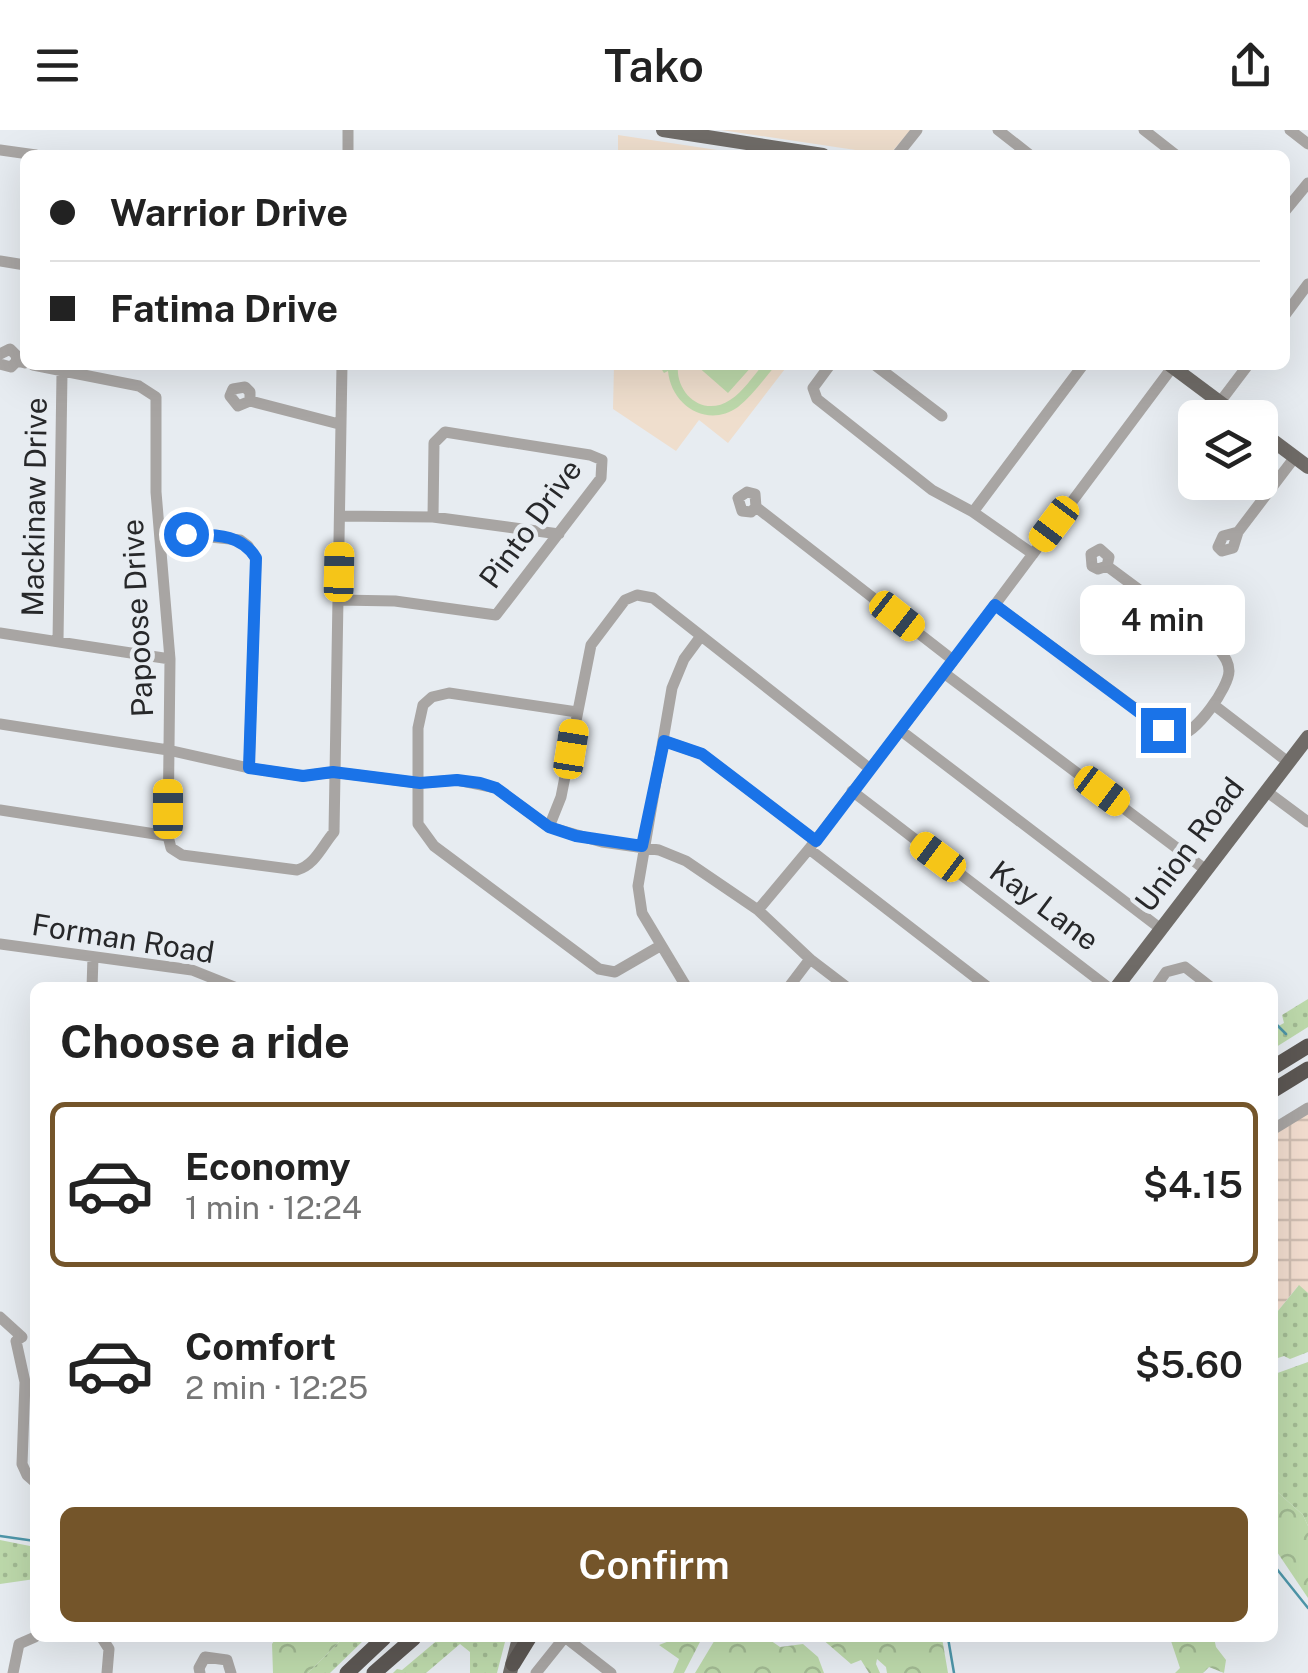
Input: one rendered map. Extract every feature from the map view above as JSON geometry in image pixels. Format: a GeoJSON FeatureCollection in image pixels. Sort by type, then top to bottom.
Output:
{"type":"FeatureCollection","features":[{"type":"Feature","properties":{"kind":"highway"},"geometry":{"type":"LineString","coordinates":[[1278,1064],[1308,1046]]}},
{"type":"Feature","properties":{"kind":"highway"},"geometry":{"type":"LineString","coordinates":[[1278,1087],[1308,1069]]}},
{"type":"Feature","properties":{"kind":"highway"},"geometry":{"type":"LineString","coordinates":[[347,1673],[380,1642]]}},
{"type":"Feature","properties":{"kind":"highway"},"geometry":{"type":"LineString","coordinates":[[374,1673],[409,1642]]}},
{"type":"Feature","properties":{"kind":"highway"},"geometry":{"type":"LineString","coordinates":[[512,1669],[528,1642]]}},
{"type":"Feature","properties":{"kind":"main road"},"geometry":{"type":"LineString","coordinates":[[663,130],[791,150]]}},
{"type":"Feature","properties":{"kind":"main road"},"geometry":{"type":"LineString","coordinates":[[1177,370],[1217,400]]}},
{"type":"Feature","properties":{"kind":"main road"},"geometry":{"type":"LineString","coordinates":[[1278,445],[1308,467]]}},
{"type":"Feature","properties":{"kind":"main road","name":"Union Road"},"geometry":{"type":"LineString","coordinates":[[1118,982],[1308,736]]}},
{"type":"Feature","properties":{"kind":"main road"},"geometry":{"type":"LineString","coordinates":[[512,1669],[518,1642]]}},
{"type":"Feature","properties":{"kind":"street"},"geometry":{"type":"LineString","coordinates":[[902,150],[917,130]]}},
{"type":"Feature","properties":{"kind":"street"},"geometry":{"type":"LineString","coordinates":[[998,130],[1024,150]]}},
{"type":"Feature","properties":{"kind":"street"},"geometry":{"type":"LineString","coordinates":[[1144,130],[1170,150]]}},
{"type":"Feature","properties":{"kind":"street"},"geometry":{"type":"LineString","coordinates":[[1290,130],[1308,144]]}},
{"type":"Feature","properties":{"kind":"street"},"geometry":{"type":"LineString","coordinates":[[1290,205],[1308,183]]}},
{"type":"Feature","properties":{"kind":"street"},"geometry":{"type":"LineString","coordinates":[[1303,302],[1308,284]]}},
{"type":"Feature","properties":{"kind":"street"},"geometry":{"type":"LineString","coordinates":[[0,354],[10,350],[20,361]]}},
{"type":"Feature","properties":{"kind":"street"},"geometry":{"type":"LineString","coordinates":[[51,370],[62,373]]}},
{"type":"Feature","properties":{"kind":"street"},"geometry":{"type":"LineString","coordinates":[[0,810],[168,836],[171,848],[182,855],[296,870],[306,867],[316,856],[334,832],[342,370]]}},
{"type":"Feature","properties":{"kind":"street"},"geometry":{"type":"LineString","coordinates":[[826,370],[813,388],[817,399],[932,490],[973,512],[1032,554]]}},
{"type":"Feature","properties":{"kind":"street"},"geometry":{"type":"LineString","coordinates":[[882,370],[942,416]]}},
{"type":"Feature","properties":{"kind":"street"},"geometry":{"type":"LineString","coordinates":[[973,512],[1079,370]]}},
{"type":"Feature","properties":{"kind":"street"},"geometry":{"type":"LineString","coordinates":[[758,910],[944,673],[1169,370]]}},
{"type":"Feature","properties":{"kind":"street"},"geometry":{"type":"LineString","coordinates":[[1222,400],[1244,370]]}},
{"type":"Feature","properties":{"kind":"street","name":"Papoose Drive"},"geometry":{"type":"LineString","coordinates":[[62,373],[140,386],[156,397],[156,492],[170,659],[168,836]]}},
{"type":"Feature","properties":{"kind":"street","name":"Mackinaw Drive"},"geometry":{"type":"LineString","coordinates":[[58,641],[62,373]]}},
{"type":"Feature","properties":{"kind":"street"},"geometry":{"type":"LineString","coordinates":[[250,400],[339,424]]}},
{"type":"Feature","properties":{"kind":"street","name":"Pinto Drive"},"geometry":{"type":"LineString","coordinates":[[338,600],[395,601],[496,616],[602,478],[602,460],[590,454],[445,432],[434,443],[433,517]]}},
{"type":"Feature","properties":{"kind":"street"},"geometry":{"type":"LineString","coordinates":[[1238,532],[1294,457]]}},
{"type":"Feature","properties":{"kind":"street"},"geometry":{"type":"LineString","coordinates":[[756,508],[953,660]]}},
{"type":"Feature","properties":{"kind":"street"},"geometry":{"type":"LineString","coordinates":[[340,516],[433,517],[559,534]]}},
{"type":"Feature","properties":{"kind":"street"},"geometry":{"type":"LineString","coordinates":[[160,532],[240,540],[256,558],[249,768]]}},
{"type":"Feature","properties":{"kind":"street"},"geometry":{"type":"LineString","coordinates":[[995,605],[1163,730],[1178,735],[1186,732],[1214,704],[1228,679],[1230,665],[1219,648],[1107,566]]}},
{"type":"Feature","properties":{"kind":"street"},"geometry":{"type":"LineString","coordinates":[[549,827],[562,797],[591,645],[625,600],[637,595],[648,596],[869,768]]}},
{"type":"Feature","properties":{"kind":"street"},"geometry":{"type":"LineString","coordinates":[[0,633],[170,659]]}},
{"type":"Feature","properties":{"kind":"street"},"geometry":{"type":"LineString","coordinates":[[683,982],[642,913],[638,886],[672,688],[684,659],[701,636]]}},
{"type":"Feature","properties":{"kind":"street"},"geometry":{"type":"LineString","coordinates":[[944,673],[1206,870]]}},
{"type":"Feature","properties":{"kind":"street"},"geometry":{"type":"LineString","coordinates":[[577,712],[442,693],[423,704],[418,824],[434,846],[599,970],[615,972],[660,946]]}},
{"type":"Feature","properties":{"kind":"street"},"geometry":{"type":"LineString","coordinates":[[1214,704],[1288,762]]}},
{"type":"Feature","properties":{"kind":"street"},"geometry":{"type":"LineString","coordinates":[[0,724],[303,776],[333,772],[420,783],[457,780],[496,788],[549,827],[576,836],[642,846],[686,861],[758,910],[840,982]]}},
{"type":"Feature","properties":{"kind":"street"},"geometry":{"type":"LineString","coordinates":[[900,730],[1160,930]]}},
{"type":"Feature","properties":{"kind":"street"},"geometry":{"type":"LineString","coordinates":[[664,741],[702,754],[982,982]]}},
{"type":"Feature","properties":{"kind":"street"},"geometry":{"type":"LineString","coordinates":[[1266,791],[1308,822]]}},
{"type":"Feature","properties":{"kind":"street","name":"Kay Lane"},"geometry":{"type":"LineString","coordinates":[[852,792],[1105,982]]}},
{"type":"Feature","properties":{"kind":"street","name":"Forman Road"},"geometry":{"type":"LineString","coordinates":[[0,944],[192,970],[222,982]]}},
{"type":"Feature","properties":{"kind":"street"},"geometry":{"type":"LineString","coordinates":[[92,956],[92,982]]}},
{"type":"Feature","properties":{"kind":"street"},"geometry":{"type":"LineString","coordinates":[[792,982],[810,958]]}},
{"type":"Feature","properties":{"kind":"street"},"geometry":{"type":"LineString","coordinates":[[1159,982],[1166,972],[1185,967],[1204,982]]}},
{"type":"Feature","properties":{"kind":"street"},"geometry":{"type":"LineString","coordinates":[[1278,1126],[1308,1108]]}},
{"type":"Feature","properties":{"kind":"street"},"geometry":{"type":"LineString","coordinates":[[0,1317],[29,1337]]}},
{"type":"Feature","properties":{"kind":"street"},"geometry":{"type":"LineString","coordinates":[[29,1337],[16,1341],[25,1382],[22,1464],[30,1478]]}},
{"type":"Feature","properties":{"kind":"street"},"geometry":{"type":"LineString","coordinates":[[13,1673],[19,1644],[30,1639]]}},
{"type":"Feature","properties":{"kind":"street"},"geometry":{"type":"LineString","coordinates":[[536,1673],[562,1642]]}},
{"type":"Feature","properties":{"kind":"street"},"geometry":{"type":"LineString","coordinates":[[570,1642],[611,1673]]}},
{"type":"Feature","properties":{"kind":"street"},"geometry":{"type":"LineString","coordinates":[[106,1643],[107,1673]]}},
{"type":"Feature","properties":{"kind":"street"},"geometry":{"type":"LineString","coordinates":[[200,1673],[198,1668],[205,1657],[227,1660],[232,1673]]}},
{"type":"Feature","properties":{"kind":"shaded area"},"geometry":{"type":"Polygon","coordinates":[[[721,130],[911,130],[893,150],[855,150],[721,130]]]}},
{"type":"Feature","properties":{"kind":"shaded area"},"geometry":{"type":"Polygon","coordinates":[[[618,135],[717,150],[618,150],[618,135]]]}},
{"type":"Feature","properties":{"kind":"shaded area"},"geometry":{"type":"Polygon","coordinates":[[[614,370],[784,370],[728,443],[699,420],[676,451],[613,409],[614,370]]]}},
{"type":"Feature","properties":{"kind":"shaded area"},"geometry":{"type":"Polygon","coordinates":[[[1308,1113],[1308,1293],[1298,1286],[1278,1311],[1278,1132],[1308,1113]]]}},
{"type":"Feature","properties":{"kind":"green space"},"geometry":{"type":"Polygon","coordinates":[[[662,370],[678,370],[686,393],[710,406],[735,397],[759,370],[772,370],[738,407],[714,415],[692,410],[683,403],[668,371],[662,370]]]}},
{"type":"Feature","properties":{"kind":"green space"},"geometry":{"type":"Polygon","coordinates":[[[702,370],[749,370],[728,393],[702,370]]]}},
{"type":"Feature","properties":{"kind":"green space"},"geometry":{"type":"Polygon","coordinates":[[[1308,999],[1308,1027],[1278,1046],[1278,1026],[1284,1023],[1282,1015],[1308,999]]]}},
{"type":"Feature","properties":{"kind":"green space"},"geometry":{"type":"Polygon","coordinates":[[[1299,1285],[1308,1293],[1308,1352],[1290,1359],[1278,1358],[1278,1311],[1299,1285]]]}},
{"type":"Feature","properties":{"kind":"green space"},"geometry":{"type":"Polygon","coordinates":[[[1308,1362],[1308,1526],[1303,1515],[1278,1492],[1278,1373],[1308,1362]]]}},
{"type":"Feature","properties":{"kind":"green space"},"geometry":{"type":"Polygon","coordinates":[[[1278,1492],[1303,1515],[1308,1526],[1308,1598],[1278,1553],[1278,1492]]]}},
{"type":"Feature","properties":{"kind":"green space"},"geometry":{"type":"Polygon","coordinates":[[[0,1540],[30,1546],[30,1580],[0,1584],[0,1540]]]}},
{"type":"Feature","properties":{"kind":"green space"},"geometry":{"type":"Polygon","coordinates":[[[339,1642],[362,1642],[330,1673],[308,1673],[339,1642]]]}},
{"type":"Feature","properties":{"kind":"green space"},"geometry":{"type":"Polygon","coordinates":[[[339,1642],[308,1673],[273,1673],[272,1644],[339,1642]]]}},
{"type":"Feature","properties":{"kind":"green space"},"geometry":{"type":"Polygon","coordinates":[[[435,1642],[505,1642],[497,1673],[470,1673],[470,1652],[460,1644],[426,1673],[393,1673],[435,1642]]]}},
{"type":"Feature","properties":{"kind":"green space"},"geometry":{"type":"Polygon","coordinates":[[[700,1642],[684,1673],[673,1673],[679,1659],[659,1645],[700,1642]]]}},
{"type":"Feature","properties":{"kind":"green space"},"geometry":{"type":"Polygon","coordinates":[[[714,1642],[773,1642],[780,1647],[803,1644],[818,1657],[824,1673],[695,1673],[714,1642]]]}},
{"type":"Feature","properties":{"kind":"green space"},"geometry":{"type":"Polygon","coordinates":[[[826,1642],[943,1642],[948,1673],[887,1673],[877,1659],[880,1673],[869,1673],[861,1660],[851,1664],[826,1642]]]}},
{"type":"Feature","properties":{"kind":"green space"},"geometry":{"type":"Polygon","coordinates":[[[1171,1642],[1215,1642],[1226,1660],[1224,1673],[1209,1667],[1203,1673],[1175,1673],[1180,1668],[1171,1642]]]}},
{"type":"Feature","properties":{"kind":"waterway"},"geometry":{"type":"LineString","coordinates":[[1278,1026],[1286,1034]]}},
{"type":"Feature","properties":{"kind":"waterway"},"geometry":{"type":"LineString","coordinates":[[0,1536],[30,1540]]}},
{"type":"Feature","properties":{"kind":"waterway"},"geometry":{"type":"LineString","coordinates":[[1278,1570],[1308,1608]]}},
{"type":"Feature","properties":{"kind":"waterway"},"geometry":{"type":"LineString","coordinates":[[949,1642],[954,1673]]}},
{"type":"Feature","properties":{"kind":"route"},"geometry":{"type":"LineString","coordinates":[[186,534],[240,540],[256,558],[249,768],[303,776],[333,772],[420,783],[480,783],[496,788],[549,827],[602,842],[642,846],[664,741],[702,754],[816,841],[995,605],[1163,730]]}}]}
